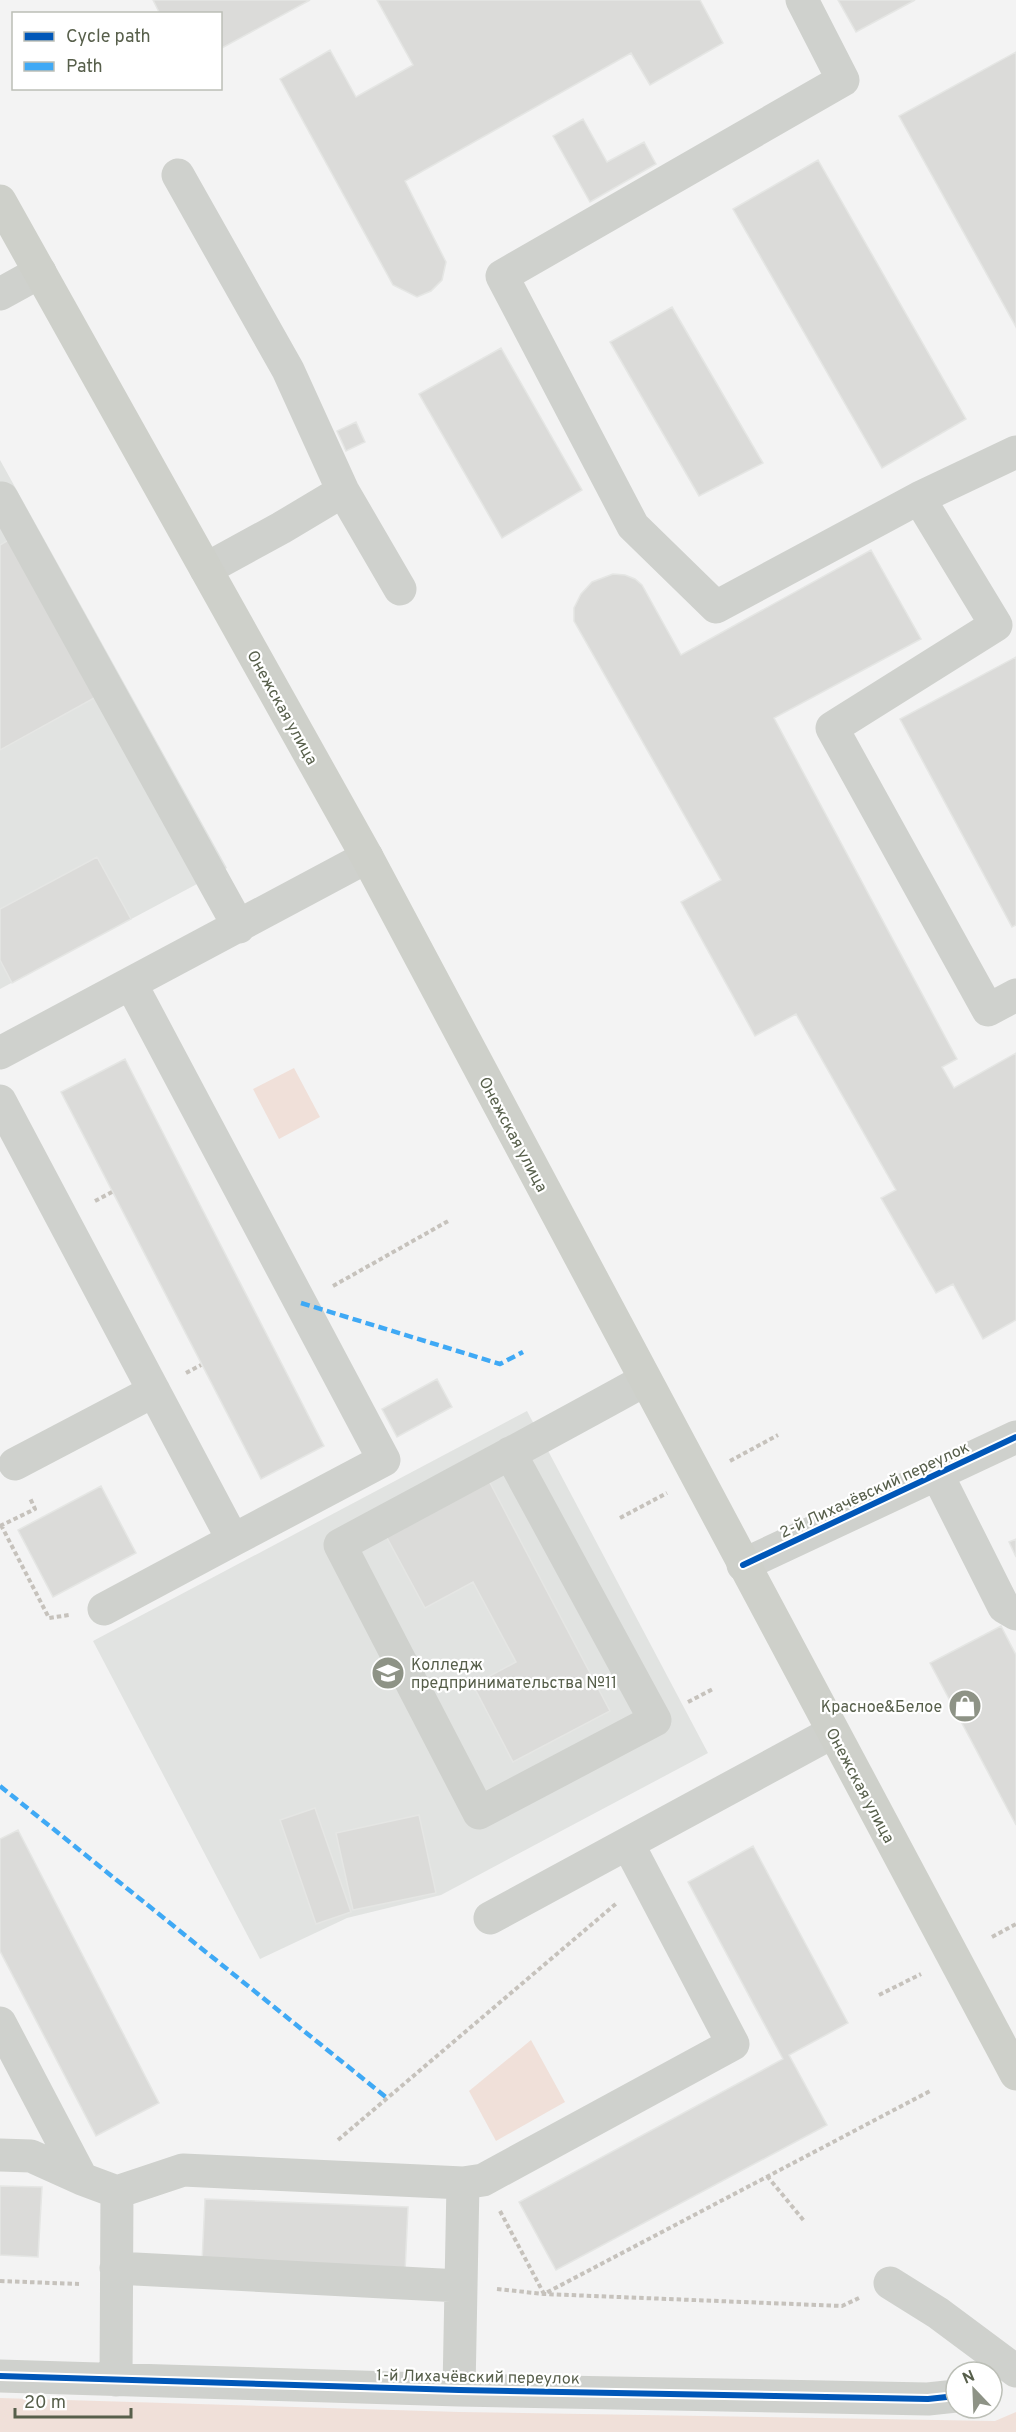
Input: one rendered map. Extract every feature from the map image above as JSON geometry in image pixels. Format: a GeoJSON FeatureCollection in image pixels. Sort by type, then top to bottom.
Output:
{"type":"FeatureCollection","features":[{"type":"Feature","properties":{"kind":"main road","name":"Онежская улица"},"geometry":{"type":"LineString","coordinates":[[0,201],[367,857],[1016,2074]]}},
{"type":"Feature","properties":{"kind":"street"},"geometry":{"type":"LineString","coordinates":[[802,0],[843,80],[502,276],[633,526],[716,607],[919,498],[1016,452]]}},
{"type":"Feature","properties":{"kind":"street"},"geometry":{"type":"LineString","coordinates":[[178,175],[288,370],[343,491],[399,589]]}},
{"type":"Feature","properties":{"kind":"street"},"geometry":{"type":"LineString","coordinates":[[0,294],[40,272]]}},
{"type":"Feature","properties":{"kind":"street"},"geometry":{"type":"LineString","coordinates":[[206,569],[343,491]]}},
{"type":"Feature","properties":{"kind":"street"},"geometry":{"type":"LineString","coordinates":[[2,498],[239,927]]}},
{"type":"Feature","properties":{"kind":"street"},"geometry":{"type":"LineString","coordinates":[[919,498],[996,625],[832,728],[988,1010],[1016,995]]}},
{"type":"Feature","properties":{"kind":"street"},"geometry":{"type":"LineString","coordinates":[[0,1053],[367,857]]}},
{"type":"Feature","properties":{"kind":"street"},"geometry":{"type":"LineString","coordinates":[[104,1609],[384,1460],[131,984]]}},
{"type":"Feature","properties":{"kind":"street"},"geometry":{"type":"LineString","coordinates":[[0,1101],[233,1540]]}},
{"type":"Feature","properties":{"kind":"street"},"geometry":{"type":"LineString","coordinates":[[510,1453],[655,1720],[479,1813],[340,1545],[510,1453],[645,1380]]}},
{"type":"Feature","properties":{"kind":"street"},"geometry":{"type":"LineString","coordinates":[[15,1464],[154,1390]]}},
{"type":"Feature","properties":{"kind":"street","name":"2-й Лихачёвский переулок"},"geometry":{"type":"LineString","coordinates":[[743,1565],[1016,1437]]}},
{"type":"Feature","properties":{"kind":"street"},"geometry":{"type":"LineString","coordinates":[[937,1474],[1004,1607],[1016,1614]]}},
{"type":"Feature","properties":{"kind":"street"},"geometry":{"type":"LineString","coordinates":[[490,1918],[833,1732]]}},
{"type":"Feature","properties":{"kind":"street"},"geometry":{"type":"LineString","coordinates":[[0,2155],[31,2156],[117,2192],[183,2170],[473,2182],[733,2044],[628,1844]]}},
{"type":"Feature","properties":{"kind":"street"},"geometry":{"type":"LineString","coordinates":[[0,2023],[82,2179]]}},
{"type":"Feature","properties":{"kind":"street"},"geometry":{"type":"LineString","coordinates":[[459,2390],[460,2286],[473,2182]]}},
{"type":"Feature","properties":{"kind":"street"},"geometry":{"type":"LineString","coordinates":[[116,2380],[117,2192]]}},
{"type":"Feature","properties":{"kind":"street"},"geometry":{"type":"LineString","coordinates":[[116,2277],[460,2286]]}},
{"type":"Feature","properties":{"kind":"street"},"geometry":{"type":"LineString","coordinates":[[890,2283],[938,2313],[1016,2370]]}},
{"type":"Feature","properties":{"kind":"street","name":"1-й Лихачёвский переулок"},"geometry":{"type":"LineString","coordinates":[[0,2376],[459,2390],[928,2399],[944,2397]]}},
{"type":"Feature","properties":{"kind":"path"},"geometry":{"type":"LineString","coordinates":[[301,1304],[450,1220]]}},
{"type":"Feature","properties":{"kind":"path"},"geometry":{"type":"LineString","coordinates":[[1,1525],[49,1618],[104,1609]]}},
{"type":"Feature","properties":{"kind":"path"},"geometry":{"type":"LineString","coordinates":[[298,2174],[646,1879]]}},
{"type":"Feature","properties":{"kind":"path"},"geometry":{"type":"LineString","coordinates":[[992,1937],[1016,1924]]}},
{"type":"Feature","properties":{"kind":"path"},"geometry":{"type":"LineString","coordinates":[[879,1995],[926,1972]]}},
{"type":"Feature","properties":{"kind":"path"},"geometry":{"type":"LineString","coordinates":[[544,2294],[932,2090]]}},
{"type":"Feature","properties":{"kind":"path"},"geometry":{"type":"LineString","coordinates":[[767,2176],[805,2222]]}},
{"type":"Feature","properties":{"kind":"path"},"geometry":{"type":"LineString","coordinates":[[473,2182],[544,2294]]}},
{"type":"Feature","properties":{"kind":"path"},"geometry":{"type":"LineString","coordinates":[[0,2281],[116,2277]]}},
{"type":"Feature","properties":{"kind":"path"},"geometry":{"type":"LineString","coordinates":[[460,2286],[544,2294],[842,2306]]}},
{"type":"Feature","properties":{"kind":"shaded area"},"geometry":{"type":"Polygon","coordinates":[[[0,460],[227,868],[0,989],[0,460]]]}},
{"type":"Feature","properties":{"kind":"shaded area"},"geometry":{"type":"Polygon","coordinates":[[[294,1068],[320,1117],[279,1139],[253,1089],[294,1068]]]}},
{"type":"Feature","properties":{"kind":"shaded area","name":"Колледж предпринимательства №11"},"geometry":{"type":"Polygon","coordinates":[[[527,1411],[708,1753],[441,1895],[347,1918],[260,1959],[93,1641],[527,1411]]]}},
{"type":"Feature","properties":{"kind":"shaded area"},"geometry":{"type":"Polygon","coordinates":[[[531,2040],[565,2102],[496,2141],[469,2091],[531,2040]]]}},
{"type":"Feature","properties":{"kind":"shaded area"},"geometry":{"type":"Polygon","coordinates":[[[0,2398],[459,2412],[995,2421],[1004,2420],[1004,2417],[1016,2412],[1016,2432],[0,2432],[0,2398]]]}},
{"type":"Feature","properties":{"kind":"building"},"geometry":{"type":"Polygon","coordinates":[[[153,0],[310,0],[222,48],[222,12],[159,12],[153,0]]]}},
{"type":"Feature","properties":{"kind":"building"},"geometry":{"type":"Polygon","coordinates":[[[377,0],[700,0],[723,43],[650,85],[631,53],[405,181],[446,262],[442,280],[431,291],[417,297],[393,285],[280,79],[330,50],[356,97],[413,65],[377,0]]]}},
{"type":"Feature","properties":{"kind":"building"},"geometry":{"type":"Polygon","coordinates":[[[838,0],[915,0],[856,32],[838,0]]]}},
{"type":"Feature","properties":{"kind":"building"},"geometry":{"type":"Polygon","coordinates":[[[1016,52],[1016,327],[899,116],[1016,52]]]}},
{"type":"Feature","properties":{"kind":"building"},"geometry":{"type":"Polygon","coordinates":[[[583,119],[607,162],[644,142],[656,164],[590,202],[553,136],[583,119]]]}},
{"type":"Feature","properties":{"kind":"building"},"geometry":{"type":"Polygon","coordinates":[[[818,160],[966,419],[882,468],[733,209],[818,160]]]}},
{"type":"Feature","properties":{"kind":"building"},"geometry":{"type":"Polygon","coordinates":[[[672,307],[763,463],[699,496],[610,342],[672,307]]]}},
{"type":"Feature","properties":{"kind":"building"},"geometry":{"type":"Polygon","coordinates":[[[501,348],[582,490],[502,538],[419,394],[501,348]]]}},
{"type":"Feature","properties":{"kind":"building"},"geometry":{"type":"Polygon","coordinates":[[[356,422],[365,442],[346,451],[337,431],[356,422]]]}},
{"type":"Feature","properties":{"kind":"building"},"geometry":{"type":"Polygon","coordinates":[[[10,539],[96,697],[0,750],[0,545],[10,539]]]}},
{"type":"Feature","properties":{"kind":"building"},"geometry":{"type":"Polygon","coordinates":[[[871,550],[921,639],[774,718],[957,1059],[942,1067],[954,1088],[1016,1053],[1016,1320],[983,1339],[953,1284],[936,1293],[881,1198],[896,1190],[796,1014],[755,1036],[681,902],[721,880],[574,621],[574,608],[581,594],[592,582],[613,574],[625,575],[642,585],[681,655],[871,550]]]}},
{"type":"Feature","properties":{"kind":"building"},"geometry":{"type":"Polygon","coordinates":[[[1016,657],[1016,925],[1012,927],[900,719],[1016,657]]]}},
{"type":"Feature","properties":{"kind":"building"},"geometry":{"type":"Polygon","coordinates":[[[97,857],[131,919],[12,983],[0,960],[0,909],[97,857]]]}},
{"type":"Feature","properties":{"kind":"building"},"geometry":{"type":"Polygon","coordinates":[[[125,1059],[324,1446],[261,1479],[61,1092],[125,1059]]]}},
{"type":"Feature","properties":{"kind":"building"},"geometry":{"type":"Polygon","coordinates":[[[437,1379],[452,1407],[397,1437],[382,1409],[437,1379]]]}},
{"type":"Feature","properties":{"kind":"building"},"geometry":{"type":"Polygon","coordinates":[[[489,1481],[610,1711],[513,1762],[473,1685],[516,1662],[473,1582],[425,1608],[386,1536],[489,1481]]]}},
{"type":"Feature","properties":{"kind":"building"},"geometry":{"type":"Polygon","coordinates":[[[101,1486],[136,1553],[53,1597],[18,1530],[101,1486]]]}},
{"type":"Feature","properties":{"kind":"building"},"geometry":{"type":"Polygon","coordinates":[[[1016,1539],[1016,1557],[1009,1542],[1016,1539]]]}},
{"type":"Feature","properties":{"kind":"building"},"geometry":{"type":"Polygon","coordinates":[[[1001,1626],[1016,1655],[1016,1825],[930,1663],[1001,1626]]]}},
{"type":"Feature","properties":{"kind":"building"},"geometry":{"type":"Polygon","coordinates":[[[315,1808],[351,1912],[316,1924],[280,1820],[315,1808]]]}},
{"type":"Feature","properties":{"kind":"building"},"geometry":{"type":"Polygon","coordinates":[[[419,1815],[436,1893],[353,1910],[336,1833],[419,1815]]]}},
{"type":"Feature","properties":{"kind":"building"},"geometry":{"type":"Polygon","coordinates":[[[18,1830],[159,2103],[96,2136],[0,1951],[0,1839],[18,1830]]]}},
{"type":"Feature","properties":{"kind":"building"},"geometry":{"type":"Polygon","coordinates":[[[753,1846],[848,2023],[789,2055],[827,2125],[556,2270],[519,2202],[783,2059],[688,1882],[753,1846]]]}},
{"type":"Feature","properties":{"kind":"building"},"geometry":{"type":"Polygon","coordinates":[[[0,2186],[42,2187],[38,2257],[0,2255],[0,2186]]]}},
{"type":"Feature","properties":{"kind":"building"},"geometry":{"type":"Polygon","coordinates":[[[205,2199],[408,2207],[405,2272],[202,2262],[205,2199]]]}},
{"type":"Feature","properties":{"kind":"marked path"},"geometry":{"type":"LineString","coordinates":[[301,1303],[500,1364],[523,1352]]}},
{"type":"Feature","properties":{"kind":"marked path"},"geometry":{"type":"LineString","coordinates":[[0,1786],[387,2098]]}},
{"type":"Feature","properties":{"kind":"cycle path"},"geometry":{"type":"LineString","coordinates":[[743,1565],[1016,1437]]}},
{"type":"Feature","properties":{"kind":"cycle path"},"geometry":{"type":"LineString","coordinates":[[0,2376],[459,2390],[928,2399],[944,2397]]}},
{"type":"Feature","properties":{"kind":"place","name":"Колледж предпринимательства №11"},"geometry":{"type":"Point","coordinates":[388,1673]}},
{"type":"Feature","properties":{"kind":"place","name":"Красное&Белое"},"geometry":{"type":"Point","coordinates":[965,1706]}}]}
